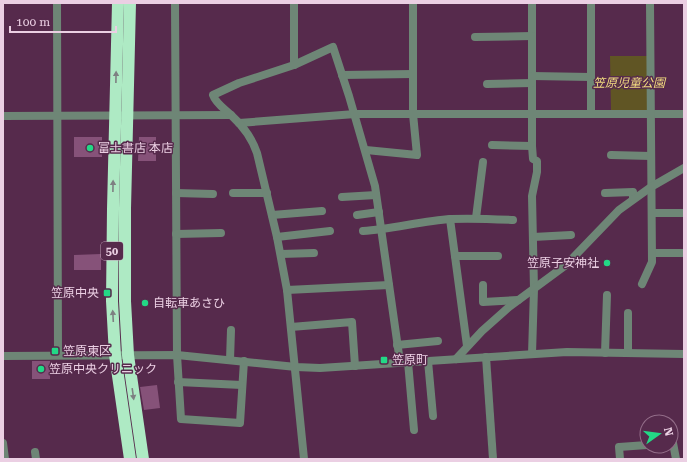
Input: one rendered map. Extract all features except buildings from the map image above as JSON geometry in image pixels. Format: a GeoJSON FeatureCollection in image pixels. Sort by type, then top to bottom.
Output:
{"type":"FeatureCollection","features":[{"type":"Feature","properties":{"kind":"highway","name":"50"},"geometry":{"type":"LineString","coordinates":[[118,3],[124,275],[122,355],[130,459]]}},
{"type":"Feature","properties":{"kind":"highway","name":"50"},"geometry":{"type":"LineString","coordinates":[[121,116],[130,3]]}},
{"type":"Feature","properties":{"kind":"highway","name":"50"},"geometry":{"type":"LineString","coordinates":[[122,355],[143,459]]}},
{"type":"Feature","properties":{"kind":"street"},"geometry":{"type":"LineString","coordinates":[[58,3],[58,355]]}},
{"type":"Feature","properties":{"kind":"street"},"geometry":{"type":"LineString","coordinates":[[175,3],[177,355],[181,419],[240,423],[244,362]]}},
{"type":"Feature","properties":{"kind":"street"},"geometry":{"type":"LineString","coordinates":[[294,3],[294,65]]}},
{"type":"Feature","properties":{"kind":"street"},"geometry":{"type":"LineString","coordinates":[[366,150],[417,154],[413,114],[413,3]]}},
{"type":"Feature","properties":{"kind":"street"},"geometry":{"type":"LineString","coordinates":[[532,3],[532,146],[533,159],[537,161],[537,172],[532,196],[534,289],[532,354]]}},
{"type":"Feature","properties":{"kind":"street"},"geometry":{"type":"LineString","coordinates":[[591,3],[591,114]]}},
{"type":"Feature","properties":{"kind":"street"},"geometry":{"type":"LineString","coordinates":[[642,284],[652,262],[650,3]]}},
{"type":"Feature","properties":{"kind":"street"},"geometry":{"type":"LineString","coordinates":[[475,37],[532,36]]}},
{"type":"Feature","properties":{"kind":"street"},"geometry":{"type":"LineString","coordinates":[[304,459],[296,367],[287,290],[281,254],[257,153],[253,140],[239,123],[215,101],[213,95],[239,83],[294,65],[333,47],[366,150],[375,186],[397,345],[404,362],[414,430]]}},
{"type":"Feature","properties":{"kind":"street"},"geometry":{"type":"LineString","coordinates":[[342,75],[413,74]]}},
{"type":"Feature","properties":{"kind":"street"},"geometry":{"type":"LineString","coordinates":[[487,84],[532,79],[591,77]]}},
{"type":"Feature","properties":{"kind":"street"},"geometry":{"type":"LineString","coordinates":[[239,123],[355,114],[684,114]]}},
{"type":"Feature","properties":{"kind":"street"},"geometry":{"type":"LineString","coordinates":[[3,116],[231,115]]}},
{"type":"Feature","properties":{"kind":"street"},"geometry":{"type":"LineString","coordinates":[[492,146],[532,146]]}},
{"type":"Feature","properties":{"kind":"street"},"geometry":{"type":"LineString","coordinates":[[611,156],[651,156]]}},
{"type":"Feature","properties":{"kind":"street"},"geometry":{"type":"LineString","coordinates":[[476,218],[483,162]]}},
{"type":"Feature","properties":{"kind":"street"},"geometry":{"type":"LineString","coordinates":[[456,359],[488,326],[519,300],[566,265],[619,210],[651,187],[684,168]]}},
{"type":"Feature","properties":{"kind":"street"},"geometry":{"type":"LineString","coordinates":[[605,193],[633,192],[633,199]]}},
{"type":"Feature","properties":{"kind":"street"},"geometry":{"type":"LineString","coordinates":[[176,193],[213,194]]}},
{"type":"Feature","properties":{"kind":"street"},"geometry":{"type":"LineString","coordinates":[[233,193],[266,193]]}},
{"type":"Feature","properties":{"kind":"street"},"geometry":{"type":"LineString","coordinates":[[342,197],[376,195]]}},
{"type":"Feature","properties":{"kind":"street"},"geometry":{"type":"LineString","coordinates":[[272,215],[322,211]]}},
{"type":"Feature","properties":{"kind":"street"},"geometry":{"type":"LineString","coordinates":[[357,215],[379,212]]}},
{"type":"Feature","properties":{"kind":"street"},"geometry":{"type":"LineString","coordinates":[[652,213],[684,213]]}},
{"type":"Feature","properties":{"kind":"street"},"geometry":{"type":"LineString","coordinates":[[363,231],[450,219],[476,218],[513,220]]}},
{"type":"Feature","properties":{"kind":"street"},"geometry":{"type":"LineString","coordinates":[[450,219],[467,346]]}},
{"type":"Feature","properties":{"kind":"street"},"geometry":{"type":"LineString","coordinates":[[277,237],[330,232]]}},
{"type":"Feature","properties":{"kind":"street"},"geometry":{"type":"LineString","coordinates":[[176,234],[221,233]]}},
{"type":"Feature","properties":{"kind":"street"},"geometry":{"type":"LineString","coordinates":[[533,237],[571,235]]}},
{"type":"Feature","properties":{"kind":"street"},"geometry":{"type":"LineString","coordinates":[[652,252],[684,253]]}},
{"type":"Feature","properties":{"kind":"street"},"geometry":{"type":"LineString","coordinates":[[281,254],[314,253]]}},
{"type":"Feature","properties":{"kind":"street"},"geometry":{"type":"LineString","coordinates":[[455,256],[498,256]]}},
{"type":"Feature","properties":{"kind":"street"},"geometry":{"type":"LineString","coordinates":[[287,290],[389,285]]}},
{"type":"Feature","properties":{"kind":"street"},"geometry":{"type":"LineString","coordinates":[[483,285],[483,302],[519,300]]}},
{"type":"Feature","properties":{"kind":"street"},"geometry":{"type":"LineString","coordinates":[[605,353],[608,295]]}},
{"type":"Feature","properties":{"kind":"street"},"geometry":{"type":"LineString","coordinates":[[628,313],[628,353]]}},
{"type":"Feature","properties":{"kind":"street"},"geometry":{"type":"LineString","coordinates":[[291,327],[352,322],[355,366]]}},
{"type":"Feature","properties":{"kind":"street"},"geometry":{"type":"LineString","coordinates":[[230,330],[230,360]]}},
{"type":"Feature","properties":{"kind":"street"},"geometry":{"type":"LineString","coordinates":[[397,345],[438,341]]}},
{"type":"Feature","properties":{"kind":"street"},"geometry":{"type":"LineString","coordinates":[[3,356],[177,355],[320,368],[567,352],[684,354]]}},
{"type":"Feature","properties":{"kind":"street"},"geometry":{"type":"LineString","coordinates":[[486,357],[493,459]]}},
{"type":"Feature","properties":{"kind":"street"},"geometry":{"type":"LineString","coordinates":[[428,361],[433,416]]}},
{"type":"Feature","properties":{"kind":"street"},"geometry":{"type":"LineString","coordinates":[[178,382],[242,385]]}},
{"type":"Feature","properties":{"kind":"street"},"geometry":{"type":"LineString","coordinates":[[3,443],[5,459]]}},
{"type":"Feature","properties":{"kind":"street"},"geometry":{"type":"LineString","coordinates":[[620,459],[619,446],[639,445]]}},
{"type":"Feature","properties":{"kind":"green space","name":"笠原児童公園"},"geometry":{"type":"Polygon","coordinates":[[[610,56],[647,56],[648,111],[611,111],[610,56]]]}},
{"type":"Feature","properties":{"kind":"place","name":"富士書店 本店"},"geometry":{"type":"Point","coordinates":[90,148]}},
{"type":"Feature","properties":{"kind":"place","name":"笠原子安神社"},"geometry":{"type":"Point","coordinates":[607,263]}},
{"type":"Feature","properties":{"kind":"place","name":"笠原中央"},"geometry":{"type":"Point","coordinates":[107,293]}},
{"type":"Feature","properties":{"kind":"place","name":"自転車あさひ"},"geometry":{"type":"Point","coordinates":[145,303]}},
{"type":"Feature","properties":{"kind":"place","name":"笠原東区"},"geometry":{"type":"Point","coordinates":[55,351]}},
{"type":"Feature","properties":{"kind":"place","name":"笠原町"},"geometry":{"type":"Point","coordinates":[384,360]}},
{"type":"Feature","properties":{"kind":"place","name":"笠原中央クリニック"},"geometry":{"type":"Point","coordinates":[41,369]}}]}
